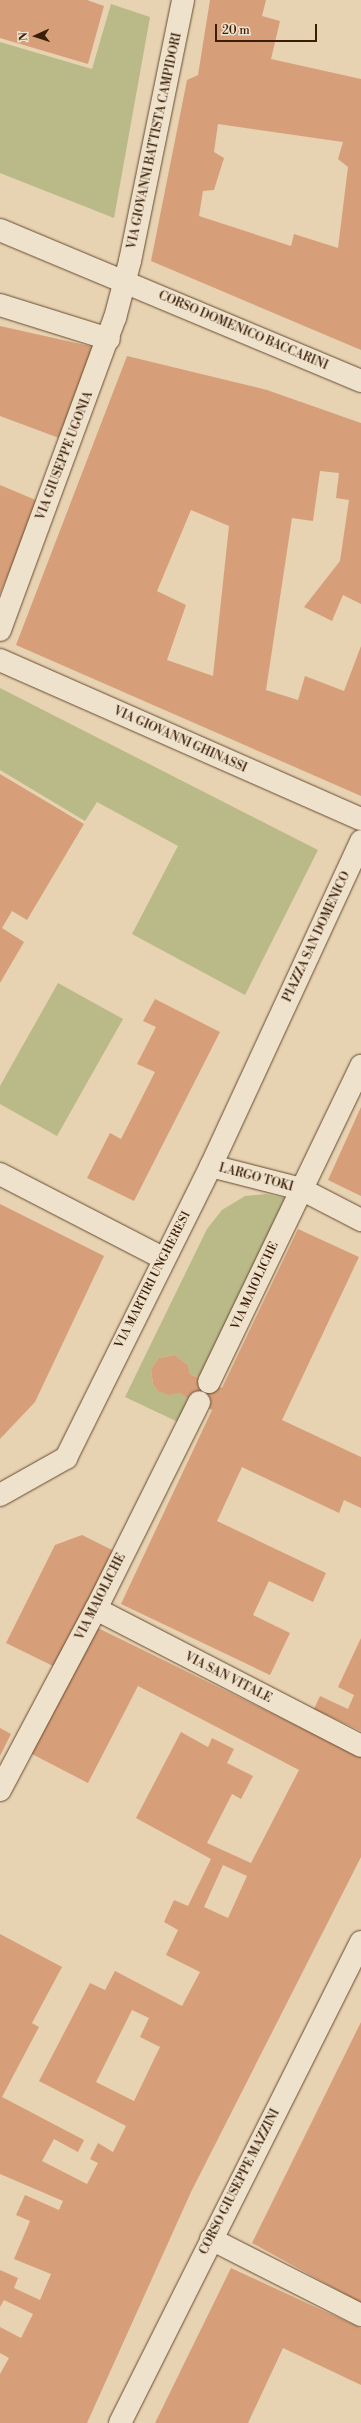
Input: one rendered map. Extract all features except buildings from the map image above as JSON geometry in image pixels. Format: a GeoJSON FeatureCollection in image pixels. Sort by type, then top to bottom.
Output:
{"type":"FeatureCollection","features":[{"type":"Feature","properties":{"kind":"street","name":"VIA GIOVANNI BATTISTA CAMPIDORI"},"geometry":{"type":"LineString","coordinates":[[124,281],[184,0]]}},
{"type":"Feature","properties":{"kind":"street","name":"CORSO DOMENICO BACCARINI"},"geometry":{"type":"LineString","coordinates":[[0,230],[361,381]]}},
{"type":"Feature","properties":{"kind":"street","name":"VIA GIUSEPPE UGONIA"},"geometry":{"type":"LineString","coordinates":[[0,630],[109,339],[124,281]]}},
{"type":"Feature","properties":{"kind":"street"},"geometry":{"type":"LineString","coordinates":[[0,305],[109,339]]}},
{"type":"Feature","properties":{"kind":"street","name":"VIA GIOVANNI GHINASSI"},"geometry":{"type":"LineString","coordinates":[[0,660],[361,819]]}},
{"type":"Feature","properties":{"kind":"street","name":"PIAZZA SAN DOMENICO"},"geometry":{"type":"LineString","coordinates":[[273,1033],[361,841]]}},
{"type":"Feature","properties":{"kind":"street","name":"VIA MARTIRI UNGHERESI"},"geometry":{"type":"LineString","coordinates":[[0,1495],[66,1458],[163,1258],[211,1166],[273,1033]]}},
{"type":"Feature","properties":{"kind":"street"},"geometry":{"type":"LineString","coordinates":[[301,1189],[361,1066]]}},
{"type":"Feature","properties":{"kind":"street","name":"LARGO TOKI"},"geometry":{"type":"LineString","coordinates":[[211,1166],[301,1189],[361,1220]]}},
{"type":"Feature","properties":{"kind":"street"},"geometry":{"type":"LineString","coordinates":[[0,1174],[163,1258]]}},
{"type":"Feature","properties":{"kind":"street","name":"VIA MAIOLICHE"},"geometry":{"type":"LineString","coordinates":[[209,1382],[301,1189]]}},
{"type":"Feature","properties":{"kind":"street","name":"VIA MAIOLICHE"},"geometry":{"type":"LineString","coordinates":[[0,1790],[96,1609],[199,1402]]}},
{"type":"Feature","properties":{"kind":"street","name":"VIA SAN VITALE"},"geometry":{"type":"LineString","coordinates":[[96,1609],[361,1746]]}},
{"type":"Feature","properties":{"kind":"street","name":"CORSO GIUSEPPE MAZZINI"},"geometry":{"type":"LineString","coordinates":[[120,2423],[361,1942]]}},
{"type":"Feature","properties":{"kind":"street"},"geometry":{"type":"LineString","coordinates":[[211,2239],[361,2316]]}},
{"type":"Feature","properties":{"kind":"green space"},"geometry":{"type":"Polygon","coordinates":[[[111,4],[150,17],[114,218],[0,173],[0,42],[92,69],[111,4]]]}},
{"type":"Feature","properties":{"kind":"green space"},"geometry":{"type":"Polygon","coordinates":[[[0,688],[318,850],[245,995],[132,934],[178,846],[97,802],[85,821],[0,770],[0,688]]]}},
{"type":"Feature","properties":{"kind":"green space"},"geometry":{"type":"Polygon","coordinates":[[[58,983],[123,1019],[57,1136],[0,1104],[0,1086],[58,983]]]}},
{"type":"Feature","properties":{"kind":"green space"},"geometry":{"type":"Polygon","coordinates":[[[266,1194],[285,1198],[200,1378],[190,1374],[188,1365],[175,1355],[159,1358],[151,1369],[153,1384],[158,1391],[179,1393],[190,1398],[178,1422],[125,1397],[207,1229],[222,1210],[245,1196],[266,1194]]]}}]}
